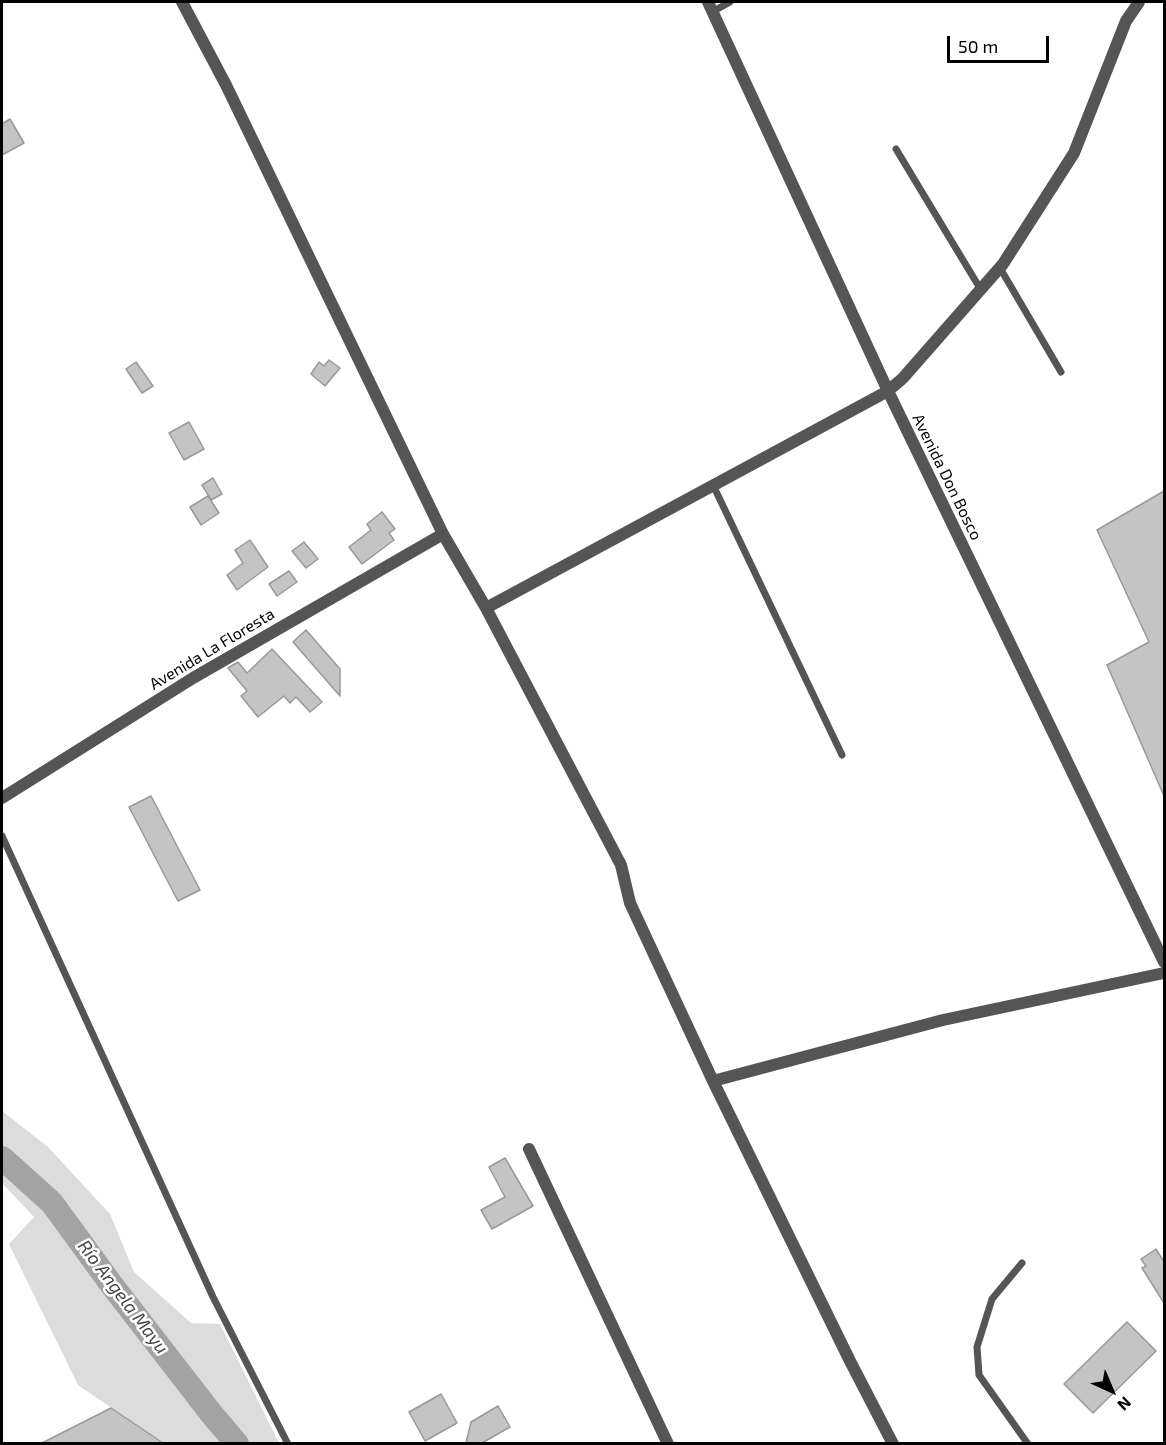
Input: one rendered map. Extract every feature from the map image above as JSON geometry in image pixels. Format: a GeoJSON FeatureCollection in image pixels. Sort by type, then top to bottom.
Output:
{"type":"FeatureCollection","features":[{"type":"Feature","properties":{"kind":"street"},"geometry":{"type":"LineString","coordinates":[[182,2],[226,86],[442,534],[486,608],[621,865],[630,903],[850,1361],[893,1443]]}},
{"type":"Feature","properties":{"kind":"street"},"geometry":{"type":"LineString","coordinates":[[486,608],[888,391],[903,378],[1000,268],[1074,153],[1126,21],[1139,2]]}},
{"type":"Feature","properties":{"kind":"street","name":"Avenida Don Bosco"},"geometry":{"type":"LineString","coordinates":[[710,7],[888,391],[1164,962]]}},
{"type":"Feature","properties":{"kind":"street","name":"Avenida La Floresta"},"geometry":{"type":"LineString","coordinates":[[2,798],[204,672],[442,534]]}},
{"type":"Feature","properties":{"kind":"street"},"geometry":{"type":"LineString","coordinates":[[714,1081],[943,1020],[1164,972]]}},
{"type":"Feature","properties":{"kind":"street"},"geometry":{"type":"LineString","coordinates":[[529,1149],[668,1443]]}},
{"type":"Feature","properties":{"kind":"lane"},"geometry":{"type":"LineString","coordinates":[[710,7],[730,2]]}},
{"type":"Feature","properties":{"kind":"lane"},"geometry":{"type":"LineString","coordinates":[[896,149],[981,290]]}},
{"type":"Feature","properties":{"kind":"lane"},"geometry":{"type":"LineString","coordinates":[[1000,268],[1061,372]]}},
{"type":"Feature","properties":{"kind":"lane"},"geometry":{"type":"LineString","coordinates":[[713,485],[842,755]]}},
{"type":"Feature","properties":{"kind":"lane"},"geometry":{"type":"LineString","coordinates":[[2,836],[213,1297],[288,1443]]}},
{"type":"Feature","properties":{"kind":"lane"},"geometry":{"type":"LineString","coordinates":[[1022,1263],[992,1299],[977,1347],[979,1375],[1028,1443]]}},
{"type":"Feature","properties":{"kind":"shaded area"},"geometry":{"type":"Polygon","coordinates":[[[2,1111],[48,1147],[110,1214],[134,1272],[191,1323],[220,1324],[279,1443],[163,1443],[78,1385],[9,1244],[34,1217],[2,1183],[2,1111]]]}},
{"type":"Feature","properties":{"kind":"building"},"geometry":{"type":"Polygon","coordinates":[[[10,119],[24,143],[2,155],[2,124],[10,119]]]}},
{"type":"Feature","properties":{"kind":"building"},"geometry":{"type":"Polygon","coordinates":[[[329,360],[340,368],[325,386],[311,374],[319,362],[324,366],[329,360]]]}},
{"type":"Feature","properties":{"kind":"building"},"geometry":{"type":"Polygon","coordinates":[[[136,362],[153,386],[142,393],[126,369],[136,362]]]}},
{"type":"Feature","properties":{"kind":"building"},"geometry":{"type":"Polygon","coordinates":[[[189,422],[204,449],[184,460],[169,433],[189,422]]]}},
{"type":"Feature","properties":{"kind":"building"},"geometry":{"type":"Polygon","coordinates":[[[213,478],[222,494],[211,500],[202,485],[213,478]]]}},
{"type":"Feature","properties":{"kind":"building"},"geometry":{"type":"Polygon","coordinates":[[[1164,491],[1164,796],[1107,665],[1149,642],[1097,530],[1164,491]]]}},
{"type":"Feature","properties":{"kind":"building"},"geometry":{"type":"Polygon","coordinates":[[[208,496],[219,513],[201,525],[190,507],[208,496]]]}},
{"type":"Feature","properties":{"kind":"building"},"geometry":{"type":"Polygon","coordinates":[[[382,512],[395,529],[389,533],[394,540],[362,564],[349,547],[371,530],[367,524],[382,512]]]}},
{"type":"Feature","properties":{"kind":"building"},"geometry":{"type":"Polygon","coordinates":[[[250,540],[268,567],[237,590],[227,575],[243,563],[235,550],[250,540]]]}},
{"type":"Feature","properties":{"kind":"building"},"geometry":{"type":"Polygon","coordinates":[[[304,542],[318,559],[306,568],[292,551],[304,542]]]}},
{"type":"Feature","properties":{"kind":"building"},"geometry":{"type":"Polygon","coordinates":[[[289,571],[297,582],[277,596],[269,584],[289,571]]]}},
{"type":"Feature","properties":{"kind":"building"},"geometry":{"type":"Polygon","coordinates":[[[306,630],[340,669],[340,696],[293,642],[306,630]]]}},
{"type":"Feature","properties":{"kind":"building"},"geometry":{"type":"Polygon","coordinates":[[[272,649],[322,702],[310,712],[296,697],[290,703],[284,696],[258,717],[241,696],[247,691],[228,668],[238,662],[247,673],[272,649]]]}},
{"type":"Feature","properties":{"kind":"building"},"geometry":{"type":"Polygon","coordinates":[[[151,796],[200,890],[178,901],[129,807],[151,796]]]}},
{"type":"Feature","properties":{"kind":"building"},"geometry":{"type":"Polygon","coordinates":[[[505,1158],[533,1206],[492,1229],[481,1210],[505,1197],[489,1167],[505,1158]]]}},
{"type":"Feature","properties":{"kind":"building"},"geometry":{"type":"Polygon","coordinates":[[[1156,1249],[1164,1262],[1164,1303],[1142,1268],[1146,1266],[1141,1259],[1156,1249]]]}},
{"type":"Feature","properties":{"kind":"building"},"geometry":{"type":"Polygon","coordinates":[[[1127,1322],[1156,1351],[1093,1413],[1064,1384],[1127,1322]]]}},
{"type":"Feature","properties":{"kind":"building"},"geometry":{"type":"Polygon","coordinates":[[[441,1394],[457,1423],[425,1441],[409,1412],[441,1394]]]}},
{"type":"Feature","properties":{"kind":"building"},"geometry":{"type":"Polygon","coordinates":[[[498,1406],[510,1427],[482,1443],[466,1443],[471,1422],[498,1406]]]}},
{"type":"Feature","properties":{"kind":"building"},"geometry":{"type":"Polygon","coordinates":[[[111,1408],[163,1443],[42,1443],[111,1408]]]}},
{"type":"Feature","properties":{"kind":"waterway","name":"Río Angela Mayu"},"geometry":{"type":"LineString","coordinates":[[2,1158],[52,1203],[111,1284],[237,1444]]}}]}
